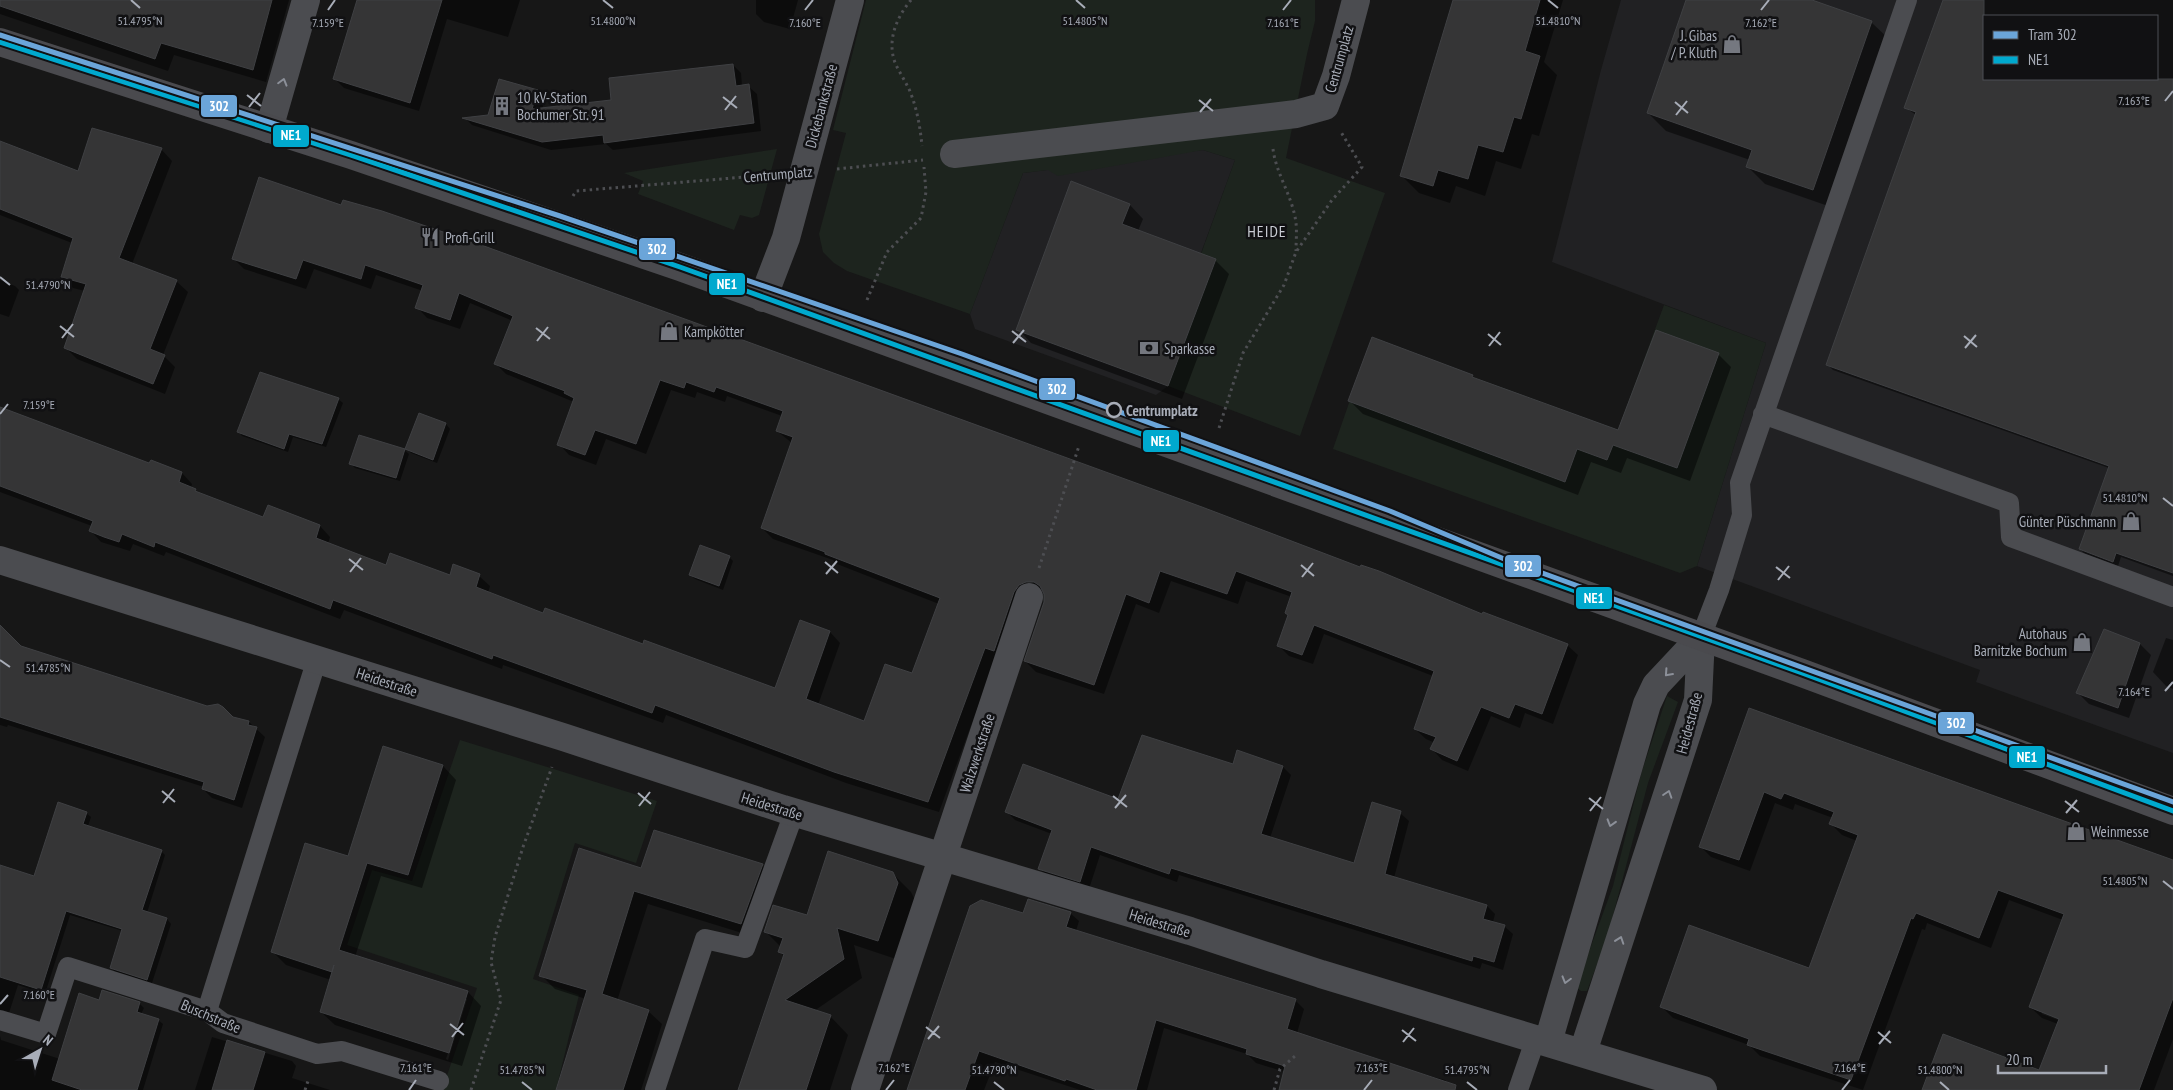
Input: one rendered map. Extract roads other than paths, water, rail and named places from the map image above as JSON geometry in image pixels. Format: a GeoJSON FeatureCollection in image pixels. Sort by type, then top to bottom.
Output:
{"type":"FeatureCollection","features":[{"type":"Feature","properties":{"kind":"main road"},"geometry":{"type":"LineString","coordinates":[[0,42],[556,224],[1701,637],[2173,812]]}},
{"type":"Feature","properties":{"kind":"street"},"geometry":{"type":"LineString","coordinates":[[269,129],[306,0]]}},
{"type":"Feature","properties":{"kind":"street","name":"Dickebankstraße"},"geometry":{"type":"LineString","coordinates":[[764,298],[786,238],[850,0]]}},
{"type":"Feature","properties":{"kind":"street","name":"Centrumplatz"},"geometry":{"type":"LineString","coordinates":[[954,154],[1296,114],[1325,106],[1336,76],[1356,0]]}},
{"type":"Feature","properties":{"kind":"street","name":"Heidestraße"},"geometry":{"type":"LineString","coordinates":[[0,560],[794,812],[1584,1052],[1703,1090]]}},
{"type":"Feature","properties":{"kind":"street","name":"Walzwerkstraße"},"geometry":{"type":"LineString","coordinates":[[865,1090],[1029,598]]}},
{"type":"Feature","properties":{"kind":"street"},"geometry":{"type":"LineString","coordinates":[[1542,1040],[1647,704],[1656,685],[1701,637]]}},
{"type":"Feature","properties":{"kind":"street","name":"Heidestraße"},"geometry":{"type":"LineString","coordinates":[[1584,1052],[1698,700],[1701,637]]}},
{"type":"Feature","properties":{"kind":"lane"},"geometry":{"type":"LineString","coordinates":[[1701,637],[1719,590],[1742,515],[1740,483],[1908,0]]}},
{"type":"Feature","properties":{"kind":"lane"},"geometry":{"type":"LineString","coordinates":[[1763,414],[2009,503],[2011,537],[2173,597]]}},
{"type":"Feature","properties":{"kind":"lane"},"geometry":{"type":"LineString","coordinates":[[207,1011],[316,660]]}},
{"type":"Feature","properties":{"kind":"lane"},"geometry":{"type":"LineString","coordinates":[[654,1090],[705,939],[745,948],[794,812]]}},
{"type":"Feature","properties":{"kind":"lane","name":"Buschstraße"},"geometry":{"type":"LineString","coordinates":[[0,1020],[46,1034],[68,967],[207,1011],[223,1023],[316,1054],[342,1051],[439,1081]]}},
{"type":"Feature","properties":{"kind":"lane"},"geometry":{"type":"LineString","coordinates":[[1518,1090],[1542,1040]]}},
{"type":"Feature","properties":{"kind":"tram line","name":"302"},"geometry":{"type":"LineString","coordinates":[[0,35],[560,216],[962,354],[1390,511],[1509,561],[2173,802]]}},
{"type":"Feature","properties":{"kind":"place","name":"J. Gibas / P. Kluth"},"geometry":{"type":"Point","coordinates":[1732,44]}},
{"type":"Feature","properties":{"kind":"place","name":"10 kV-Station Bochumer Str. 91"},"geometry":{"type":"Point","coordinates":[502,106]}},
{"type":"Feature","properties":{"kind":"place","name":"Profi-Grill"},"geometry":{"type":"Point","coordinates":[430,237]}},
{"type":"Feature","properties":{"kind":"place","name":"Kampkötter"},"geometry":{"type":"Point","coordinates":[669,331]}},
{"type":"Feature","properties":{"kind":"place","name":"Sparkasse"},"geometry":{"type":"Point","coordinates":[1149,348]}},
{"type":"Feature","properties":{"kind":"place","name":"Centrumplatz"},"geometry":{"type":"Point","coordinates":[1114,410]}},
{"type":"Feature","properties":{"kind":"place","name":"Günter Püschmann"},"geometry":{"type":"Point","coordinates":[2131,521]}},
{"type":"Feature","properties":{"kind":"place","name":"Autohaus Barnitzke Bochum"},"geometry":{"type":"Point","coordinates":[2082,642]}},
{"type":"Feature","properties":{"kind":"place","name":"Weinmesse"},"geometry":{"type":"Point","coordinates":[2076,831]}},
{"type":"Feature","properties":{"kind":"district","name":"HEIDE"},"geometry":{"type":"Point","coordinates":[1267,231]}}]}
